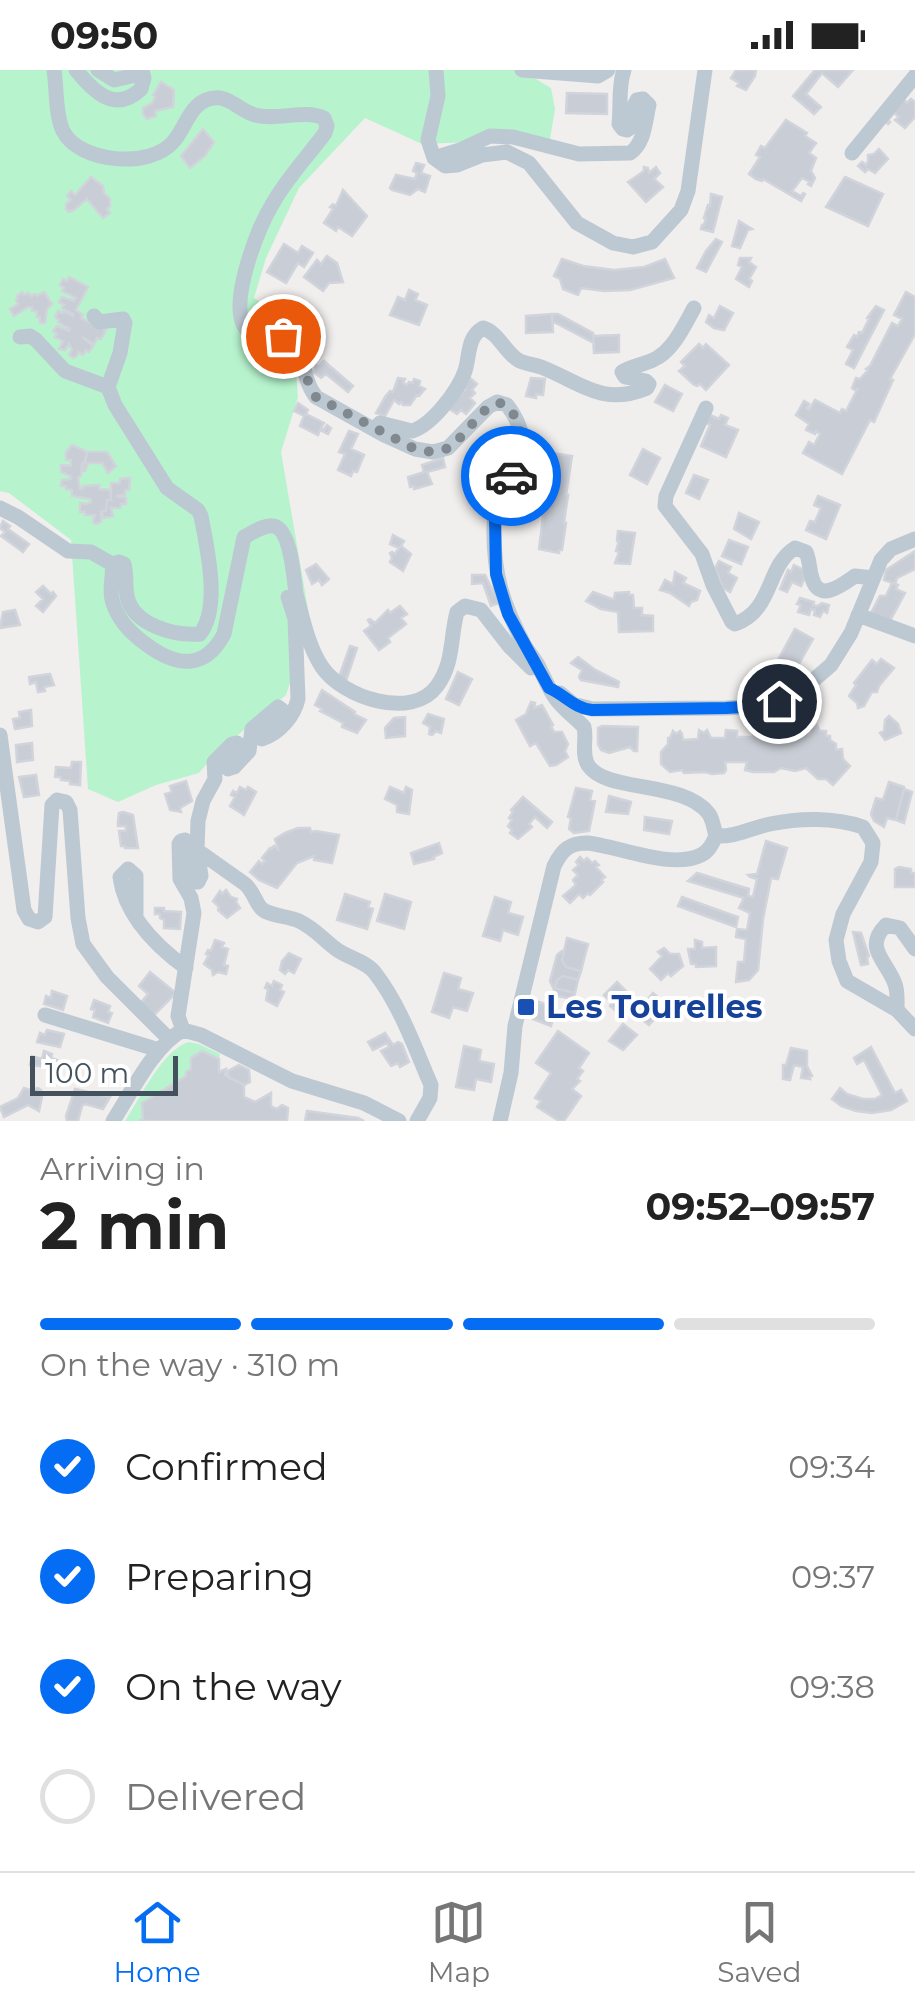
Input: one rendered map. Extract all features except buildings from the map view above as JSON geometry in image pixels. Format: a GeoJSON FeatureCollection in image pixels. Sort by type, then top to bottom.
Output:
{"type":"FeatureCollection","features":[{"type":"Feature","properties":{"kind":"street"},"geometry":{"type":"LineString","coordinates":[[54,70],[65,135],[110,159],[145,159],[162,152],[174,142],[197,106],[214,97],[268,118],[324,118],[326,133],[274,201],[260,228],[241,295],[243,324],[253,336],[273,334],[297,344],[303,351],[309,388],[316,397],[415,449],[433,452],[448,448],[493,404],[503,402],[510,409],[523,448],[495,517],[496,574],[508,614],[546,685],[579,707],[659,710],[768,704],[808,684],[838,655],[886,553],[915,538]]}},
{"type":"Feature","properties":{"kind":"street"},"geometry":{"type":"LineString","coordinates":[[76,70],[100,95],[116,100],[126,99],[141,88],[144,78],[140,70],[114,80],[98,70]]}},
{"type":"Feature","properties":{"kind":"street"},"geometry":{"type":"LineString","coordinates":[[436,70],[438,96],[428,140],[434,158],[445,166],[457,166],[482,155],[507,152],[529,163],[577,223],[613,243],[632,247],[652,242],[681,210],[688,190],[704,70]]}},
{"type":"Feature","properties":{"kind":"street"},"geometry":{"type":"LineString","coordinates":[[522,70],[598,76],[608,70]]}},
{"type":"Feature","properties":{"kind":"street"},"geometry":{"type":"LineString","coordinates":[[434,158],[490,136],[513,136],[579,154],[630,152],[640,141],[648,105],[643,99],[637,100],[632,108],[633,126],[622,129],[619,124],[624,70]]}},
{"type":"Feature","properties":{"kind":"street"},"geometry":{"type":"LineString","coordinates":[[852,153],[915,76]]}},
{"type":"Feature","properties":{"kind":"street"},"geometry":{"type":"LineString","coordinates":[[374,429],[380,424],[412,431],[430,421],[460,382],[473,335],[482,328],[492,331],[519,360],[587,390],[613,394],[648,388],[646,381],[625,378],[622,372],[655,360],[666,351],[694,308]]}},
{"type":"Feature","properties":{"kind":"street"},"geometry":{"type":"LineString","coordinates":[[0,508],[68,551],[91,552],[112,564],[124,564],[127,598],[150,624],[185,635],[200,634],[208,624],[208,557],[201,516],[166,488],[115,405],[108,386],[120,353],[123,319],[99,322],[94,316]]}},
{"type":"Feature","properties":{"kind":"street"},"geometry":{"type":"LineString","coordinates":[[20,337],[36,340],[65,371],[108,386]]}},
{"type":"Feature","properties":{"kind":"street"},"geometry":{"type":"LineString","coordinates":[[706,408],[665,506],[702,554],[732,622],[742,622],[760,606],[780,564],[795,548],[806,552],[812,579],[823,590],[835,590],[855,576],[873,578]]}},
{"type":"Feature","properties":{"kind":"street"},"geometry":{"type":"LineString","coordinates":[[112,564],[112,602],[122,621],[136,637],[166,658],[190,662],[217,648],[224,634],[244,537],[277,526],[288,545],[296,594],[322,668],[336,682],[370,699],[408,704],[431,693],[446,672],[457,612],[465,606],[481,610],[584,726],[586,759],[592,770],[610,779],[687,798],[708,813],[716,836],[699,857],[658,858],[587,843],[564,849],[552,876],[515,1026],[509,1086],[500,1121]]}},
{"type":"Feature","properties":{"kind":"street"},"geometry":{"type":"LineString","coordinates":[[114,1121],[170,1040],[178,1016],[194,912],[180,879],[179,844],[187,842],[190,879],[196,882],[200,878],[196,850],[200,811],[215,779],[216,758],[239,744],[240,750],[226,767],[234,767],[249,751],[252,729],[270,711],[278,707],[282,710],[260,734],[262,738],[270,736],[295,710],[295,619],[288,598],[296,594]]}},
{"type":"Feature","properties":{"kind":"street"},"geometry":{"type":"LineString","coordinates":[[858,615],[915,636]]}},
{"type":"Feature","properties":{"kind":"street"},"geometry":{"type":"LineString","coordinates":[[0,734],[24,910],[29,919],[38,922],[44,917],[52,805],[57,800],[66,802],[70,810],[83,944],[108,977],[170,1040]]}},
{"type":"Feature","properties":{"kind":"street"},"geometry":{"type":"LineString","coordinates":[[716,836],[730,837],[770,824],[807,820],[846,821],[863,827],[873,843],[871,862],[843,914],[836,940],[839,961],[847,981],[897,1010],[915,1029]]}},
{"type":"Feature","properties":{"kind":"street"},"geometry":{"type":"LineString","coordinates":[[196,850],[252,890],[264,911],[310,927],[375,972],[431,1085],[430,1098],[417,1121]]}},
{"type":"Feature","properties":{"kind":"street"},"geometry":{"type":"LineString","coordinates":[[136,914],[154,941],[186,968]]}},
{"type":"Feature","properties":{"kind":"street"},"geometry":{"type":"LineString","coordinates":[[897,1010],[896,986],[876,948],[878,933],[886,925],[900,928],[915,949]]}},
{"type":"Feature","properties":{"kind":"street"},"geometry":{"type":"LineString","coordinates":[[45,1015],[170,1040],[200,1035],[300,1084],[364,1103],[398,1121]]}},
{"type":"Feature","properties":{"kind":"green space"},"geometry":{"type":"Polygon","coordinates":[[[0,70],[521,70],[551,88],[555,109],[550,139],[422,144],[365,118],[299,188],[266,258],[254,298],[276,312],[279,342],[296,373],[298,397],[281,452],[310,621],[286,695],[215,754],[199,773],[156,785],[118,802],[88,789],[71,540],[9,493],[0,491],[0,70]]]}},
{"type":"Feature","properties":{"kind":"green space"},"geometry":{"type":"Polygon","coordinates":[[[188,1042],[220,1054],[219,1059],[202,1051],[191,1057],[191,1069],[186,1076],[142,1103],[143,1119],[125,1121],[160,1065],[188,1042]]]}},
{"type":"Feature","properties":{"kind":"way so far"},"geometry":{"type":"LineString","coordinates":[[283,336],[303,351],[309,388],[316,397],[415,449],[433,452],[448,448],[488,407],[503,402],[514,416],[523,442],[522,454],[511,476]]}},
{"type":"Feature","properties":{"kind":"place","name":"Les Tourelles"},"geometry":{"type":"Point","coordinates":[526,1007]}},
{"type":"Feature","properties":{"kind":"route"},"geometry":{"type":"LineString","coordinates":[[511,476],[495,517],[496,574],[508,614],[549,688],[573,704],[592,710],[726,708],[779,701]]}}]}
